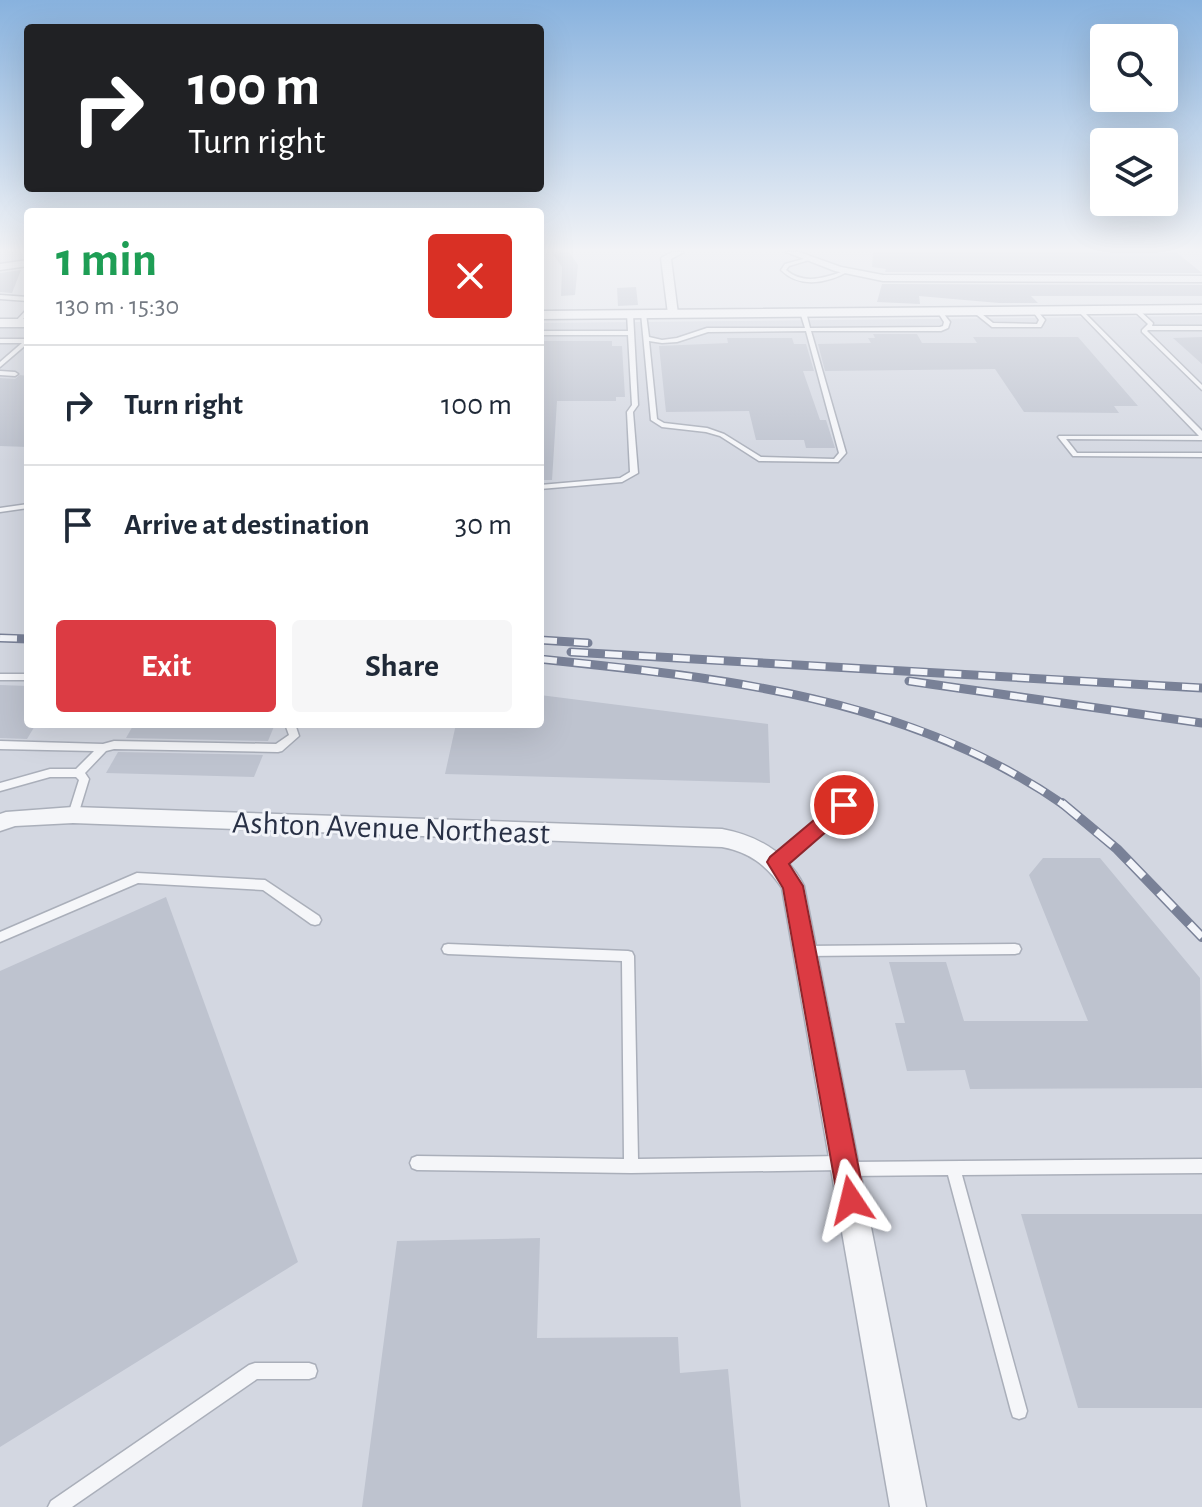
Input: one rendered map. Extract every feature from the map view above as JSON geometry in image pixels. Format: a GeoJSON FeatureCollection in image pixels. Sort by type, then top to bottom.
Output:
{"type":"FeatureCollection","features":[{"type":"Feature","properties":{"kind":"street"},"geometry":{"type":"LineString","coordinates":[[0,323],[22,323]]}},
{"type":"Feature","properties":{"kind":"street","name":"Ashton Avenue Northeast"},"geometry":{"type":"LineString","coordinates":[[0,823],[14,818],[73,815],[722,838],[744,841],[777,862]]}},
{"type":"Feature","properties":{"kind":"street"},"geometry":{"type":"LineString","coordinates":[[777,862],[793,886],[908,1507]]}},
{"type":"Feature","properties":{"kind":"lane"},"geometry":{"type":"LineString","coordinates":[[548,322],[631,333]]}},
{"type":"Feature","properties":{"kind":"lane"},"geometry":{"type":"LineString","coordinates":[[544,487],[622,480],[634,473],[630,412],[635,405],[631,333],[634,322]]}},
{"type":"Feature","properties":{"kind":"lane"},"geometry":{"type":"LineString","coordinates":[[639,322],[646,338],[654,420],[662,425],[707,430],[722,435],[759,459],[836,461],[843,453],[806,322]]}},
{"type":"Feature","properties":{"kind":"lane"},"geometry":{"type":"LineString","coordinates":[[706,322],[707,330]]}},
{"type":"Feature","properties":{"kind":"lane"},"geometry":{"type":"LineString","coordinates":[[646,338],[681,341],[707,330],[941,329],[946,327],[947,322]]}},
{"type":"Feature","properties":{"kind":"lane"},"geometry":{"type":"LineString","coordinates":[[1092,322],[1202,436]]}},
{"type":"Feature","properties":{"kind":"lane"},"geometry":{"type":"LineString","coordinates":[[1149,322],[1144,331],[1198,380],[1202,388]]}},
{"type":"Feature","properties":{"kind":"lane"},"geometry":{"type":"LineString","coordinates":[[1147,328],[1202,328]]}},
{"type":"Feature","properties":{"kind":"lane"},"geometry":{"type":"LineString","coordinates":[[0,341],[24,341]]}},
{"type":"Feature","properties":{"kind":"lane"},"geometry":{"type":"LineString","coordinates":[[0,365],[24,344]]}},
{"type":"Feature","properties":{"kind":"lane"},"geometry":{"type":"LineString","coordinates":[[0,373],[15,374]]}},
{"type":"Feature","properties":{"kind":"lane"},"geometry":{"type":"LineString","coordinates":[[1202,436],[1061,437],[1075,455],[1202,455]]}},
{"type":"Feature","properties":{"kind":"lane"},"geometry":{"type":"LineString","coordinates":[[0,510],[24,507]]}},
{"type":"Feature","properties":{"kind":"lane"},"geometry":{"type":"LineString","coordinates":[[0,677],[24,677]]}},
{"type":"Feature","properties":{"kind":"lane"},"geometry":{"type":"LineString","coordinates":[[0,745],[278,748],[294,736],[291,728]]}},
{"type":"Feature","properties":{"kind":"lane"},"geometry":{"type":"LineString","coordinates":[[0,787],[50,773],[79,773],[103,748]]}},
{"type":"Feature","properties":{"kind":"lane"},"geometry":{"type":"LineString","coordinates":[[73,815],[84,779],[79,773]]}},
{"type":"Feature","properties":{"kind":"lane"},"geometry":{"type":"LineString","coordinates":[[777,862],[844,805]]}},
{"type":"Feature","properties":{"kind":"lane"},"geometry":{"type":"LineString","coordinates":[[0,937],[137,878],[265,885],[315,920]]}},
{"type":"Feature","properties":{"kind":"lane"},"geometry":{"type":"LineString","coordinates":[[448,949],[628,956],[631,1166]]}},
{"type":"Feature","properties":{"kind":"lane"},"geometry":{"type":"LineString","coordinates":[[805,951],[1015,949]]}},
{"type":"Feature","properties":{"kind":"lane"},"geometry":{"type":"LineString","coordinates":[[417,1163],[953,1168],[1202,1166]]}},
{"type":"Feature","properties":{"kind":"lane"},"geometry":{"type":"LineString","coordinates":[[953,1168],[1019,1411]]}},
{"type":"Feature","properties":{"kind":"lane"},"geometry":{"type":"LineString","coordinates":[[57,1507],[255,1371],[309,1371]]}},
{"type":"Feature","properties":{"kind":"shaded area"},"geometry":{"type":"Polygon","coordinates":[[[1202,322],[1202,1507],[0,1507],[0,328],[24,328],[24,728],[544,728],[544,323],[1202,322]]]}},
{"type":"Feature","properties":{"kind":"building"},"geometry":{"type":"Polygon","coordinates":[[[873,334],[917,334],[922,343],[977,343],[973,337],[1078,337],[1138,406],[1114,406],[1119,413],[1024,412],[995,369],[825,371],[818,344],[871,343],[868,338],[875,338],[873,334]]]}},
{"type":"Feature","properties":{"kind":"building"},"geometry":{"type":"Polygon","coordinates":[[[1202,337],[1202,364],[1173,338],[1202,337]]]}},
{"type":"Feature","properties":{"kind":"building"},"geometry":{"type":"Polygon","coordinates":[[[727,338],[792,338],[794,344],[806,344],[814,371],[803,371],[820,420],[826,420],[835,448],[806,448],[804,440],[756,440],[749,411],[666,412],[659,346],[728,343],[727,338]]]}},
{"type":"Feature","properties":{"kind":"building"},"geometry":{"type":"Polygon","coordinates":[[[544,341],[612,341],[612,346],[622,346],[625,397],[616,397],[616,401],[557,401],[552,480],[544,480],[544,341]]]}},
{"type":"Feature","properties":{"kind":"building"},"geometry":{"type":"Polygon","coordinates":[[[24,376],[24,447],[0,446],[0,378],[15,379],[24,376]]]}},
{"type":"Feature","properties":{"kind":"building"},"geometry":{"type":"Polygon","coordinates":[[[0,685],[24,686],[24,728],[34,728],[27,739],[0,738],[0,685]]]}},
{"type":"Feature","properties":{"kind":"building"},"geometry":{"type":"Polygon","coordinates":[[[544,696],[768,724],[770,783],[445,774],[455,728],[544,728],[544,696]]]}},
{"type":"Feature","properties":{"kind":"building"},"geometry":{"type":"Polygon","coordinates":[[[132,728],[273,728],[268,741],[126,738],[132,728]]]}},
{"type":"Feature","properties":{"kind":"building"},"geometry":{"type":"Polygon","coordinates":[[[118,752],[263,755],[254,777],[106,773],[118,752]]]}},
{"type":"Feature","properties":{"kind":"building"},"geometry":{"type":"Polygon","coordinates":[[[1043,858],[1100,858],[1200,978],[1202,1088],[970,1089],[965,1070],[907,1071],[895,1023],[905,1023],[889,962],[946,962],[964,1021],[1088,1021],[1029,875],[1043,858]]]}},
{"type":"Feature","properties":{"kind":"building"},"geometry":{"type":"Polygon","coordinates":[[[166,897],[298,1262],[0,1447],[0,971],[166,897]]]}},
{"type":"Feature","properties":{"kind":"building"},"geometry":{"type":"Polygon","coordinates":[[[1021,1214],[1202,1214],[1202,1408],[1078,1408],[1021,1214]]]}},
{"type":"Feature","properties":{"kind":"building"},"geometry":{"type":"Polygon","coordinates":[[[540,1238],[537,1338],[678,1337],[680,1373],[728,1369],[741,1507],[362,1507],[397,1241],[540,1238]]]}},
{"type":"Feature","properties":{"kind":"railway"},"geometry":{"type":"LineString","coordinates":[[0,638],[24,639]]}},
{"type":"Feature","properties":{"kind":"railway"},"geometry":{"type":"LineString","coordinates":[[544,640],[588,643]]}},
{"type":"Feature","properties":{"kind":"railway"},"geometry":{"type":"LineString","coordinates":[[571,652],[1202,688]]}},
{"type":"Feature","properties":{"kind":"railway"},"geometry":{"type":"LineString","coordinates":[[544,659],[745,685],[878,716],[942,739],[1004,768],[1064,805]]}},
{"type":"Feature","properties":{"kind":"railway"},"geometry":{"type":"LineString","coordinates":[[909,681],[1202,723]]}},
{"type":"Feature","properties":{"kind":"railway"},"geometry":{"type":"LineString","coordinates":[[1062,803],[1117,849],[1202,937]]}},
{"type":"Feature","properties":{"kind":"route"},"geometry":{"type":"LineString","coordinates":[[844,805],[777,862],[793,886],[851,1200]]}}]}
